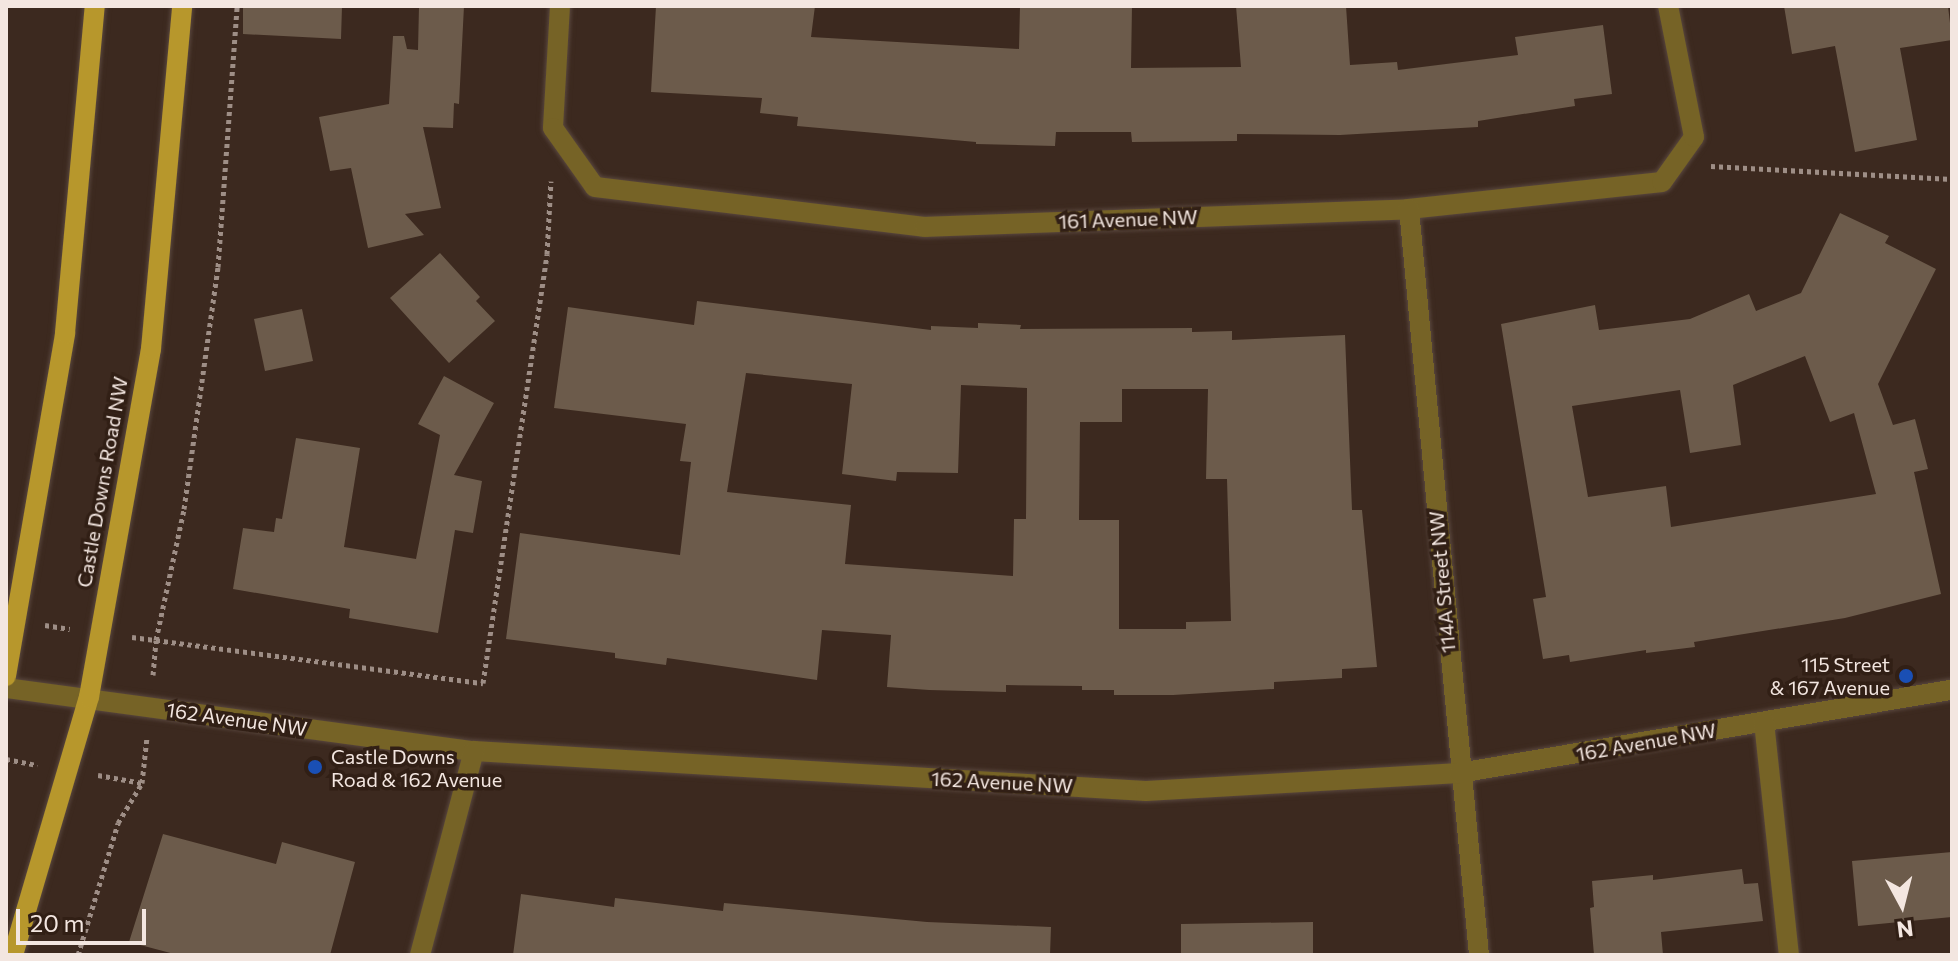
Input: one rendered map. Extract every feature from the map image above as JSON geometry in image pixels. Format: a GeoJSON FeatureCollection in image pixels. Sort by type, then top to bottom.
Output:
{"type":"FeatureCollection","features":[{"type":"Feature","properties":{"kind":"main road"},"geometry":{"type":"LineString","coordinates":[[6,676],[65,333],[95,6]]}},
{"type":"Feature","properties":{"kind":"main road","name":"Castle Downs Road NW"},"geometry":{"type":"LineString","coordinates":[[13,955],[89,697],[151,349],[182,6]]}},
{"type":"Feature","properties":{"kind":"street"},"geometry":{"type":"LineString","coordinates":[[553,128],[560,6]]}},
{"type":"Feature","properties":{"kind":"street"},"geometry":{"type":"LineString","coordinates":[[1668,6],[1694,137],[1674,164]]}},
{"type":"Feature","properties":{"kind":"street","name":"161 Avenue NW"},"geometry":{"type":"LineString","coordinates":[[553,128],[595,187],[925,227],[1409,209],[1662,182],[1674,164]]}},
{"type":"Feature","properties":{"kind":"street","name":"114A Street NW"},"geometry":{"type":"LineString","coordinates":[[1409,209],[1459,773],[1479,955]]}},
{"type":"Feature","properties":{"kind":"street","name":"162 Avenue NW"},"geometry":{"type":"LineString","coordinates":[[6,688],[474,751],[1146,791],[1459,773],[1952,690]]}},
{"type":"Feature","properties":{"kind":"street"},"geometry":{"type":"LineString","coordinates":[[1764,722],[1789,955]]}},
{"type":"Feature","properties":{"kind":"street"},"geometry":{"type":"LineString","coordinates":[[420,955],[474,751]]}},
{"type":"Feature","properties":{"kind":"path"},"geometry":{"type":"LineString","coordinates":[[78,955],[118,823],[142,783],[156,640],[184,509],[218,267],[237,6]]}},
{"type":"Feature","properties":{"kind":"path"},"geometry":{"type":"LineString","coordinates":[[156,640],[483,683],[547,254],[553,128]]}},
{"type":"Feature","properties":{"kind":"path"},"geometry":{"type":"LineString","coordinates":[[1674,164],[1952,179]]}},
{"type":"Feature","properties":{"kind":"building"},"geometry":{"type":"Polygon","coordinates":[[[243,6],[342,6],[341,39],[243,34],[243,6]]]}},
{"type":"Feature","properties":{"kind":"building"},"geometry":{"type":"Polygon","coordinates":[[[419,6],[464,6],[459,104],[454,103],[453,128],[423,127],[441,208],[405,214],[424,235],[368,248],[351,168],[330,171],[319,117],[389,104],[393,36],[404,36],[407,49],[418,50],[419,6]]]}},
{"type":"Feature","properties":{"kind":"building"},"geometry":{"type":"Polygon","coordinates":[[[656,6],[815,6],[811,37],[1019,49],[1020,6],[1132,6],[1131,68],[1241,67],[1236,6],[1346,6],[1350,65],[1397,62],[1398,70],[1518,55],[1515,37],[1603,25],[1612,94],[1574,99],[1575,106],[1478,121],[1478,127],[1340,135],[1237,134],[1237,141],[1132,142],[1131,132],[1056,132],[1055,146],[976,144],[797,126],[798,117],[760,113],[762,98],[651,92],[656,6]]]}},
{"type":"Feature","properties":{"kind":"building"},"geometry":{"type":"Polygon","coordinates":[[[1784,6],[1948,6],[1952,40],[1900,48],[1917,140],[1855,152],[1835,46],[1792,54],[1784,6]]]}},
{"type":"Feature","properties":{"kind":"building"},"geometry":{"type":"Polygon","coordinates":[[[1840,213],[1889,236],[1885,243],[1936,269],[1878,384],[1893,425],[1915,419],[1928,469],[1914,472],[1941,594],[1845,618],[1694,642],[1695,647],[1646,653],[1646,650],[1570,662],[1569,655],[1543,659],[1533,599],[1546,597],[1501,324],[1595,305],[1599,330],[1690,319],[1749,294],[1756,311],[1801,293],[1840,213]],[[1805,356],[1733,385],[1741,445],[1690,453],[1680,390],[1572,406],[1588,497],[1666,486],[1671,527],[1876,494],[1854,413],[1830,422],[1805,356]]]}},
{"type":"Feature","properties":{"kind":"building"},"geometry":{"type":"Polygon","coordinates":[[[440,253],[480,297],[476,301],[495,321],[449,363],[390,298],[440,253]]]}},
{"type":"Feature","properties":{"kind":"building"},"geometry":{"type":"Polygon","coordinates":[[[697,301],[931,330],[931,326],[978,328],[978,323],[1021,325],[1020,329],[1192,328],[1192,332],[1232,331],[1232,340],[1345,335],[1352,510],[1362,510],[1377,667],[1342,669],[1342,678],[1274,682],[1274,689],[1173,695],[1114,695],[1114,690],[1082,690],[1082,686],[1006,685],[1006,692],[929,690],[887,687],[891,635],[822,630],[817,680],[667,658],[666,665],[615,658],[615,653],[506,639],[520,533],[680,555],[691,462],[680,461],[686,424],[554,408],[568,307],[694,325],[697,301]],[[746,373],[727,492],[851,505],[845,564],[1013,576],[1014,519],[1026,519],[1027,388],[961,385],[958,473],[897,472],[896,481],[842,474],[852,384],[746,373]],[[1122,389],[1122,422],[1080,422],[1079,520],[1119,520],[1119,629],[1186,629],[1186,622],[1231,621],[1227,479],[1206,479],[1208,389],[1122,389]]]}},
{"type":"Feature","properties":{"kind":"building"},"geometry":{"type":"Polygon","coordinates":[[[302,309],[313,361],[265,371],[254,319],[302,309]]]}},
{"type":"Feature","properties":{"kind":"building"},"geometry":{"type":"Polygon","coordinates":[[[444,376],[494,403],[454,475],[482,481],[473,533],[455,530],[438,633],[349,618],[350,609],[233,589],[243,528],[274,532],[276,518],[282,519],[296,438],[360,448],[344,547],[416,559],[440,435],[418,424],[444,376]]]}},
{"type":"Feature","properties":{"kind":"building"},"geometry":{"type":"Polygon","coordinates":[[[163,834],[276,864],[282,842],[355,862],[330,955],[178,955],[129,942],[163,834]]]}},
{"type":"Feature","properties":{"kind":"building"},"geometry":{"type":"Polygon","coordinates":[[[1952,852],[1952,917],[1858,926],[1852,861],[1952,852]]]}},
{"type":"Feature","properties":{"kind":"building"},"geometry":{"type":"Polygon","coordinates":[[[1742,869],[1744,884],[1758,883],[1763,921],[1661,932],[1663,955],[1594,955],[1590,908],[1594,907],[1592,881],[1653,875],[1653,880],[1742,869]]]}},
{"type":"Feature","properties":{"kind":"building"},"geometry":{"type":"Polygon","coordinates":[[[521,894],[614,907],[615,898],[723,911],[724,903],[927,922],[1051,927],[1050,955],[513,955],[521,894]]]}},
{"type":"Feature","properties":{"kind":"building"},"geometry":{"type":"Polygon","coordinates":[[[1313,922],[1313,955],[1181,955],[1181,924],[1313,922]]]}},
{"type":"Feature","properties":{"kind":"place","name":"115 Street & 167 Avenue"},"geometry":{"type":"Point","coordinates":[1906,676]}},
{"type":"Feature","properties":{"kind":"place","name":"Castle Downs Road & 162 Avenue"},"geometry":{"type":"Point","coordinates":[315,767]}}]}
